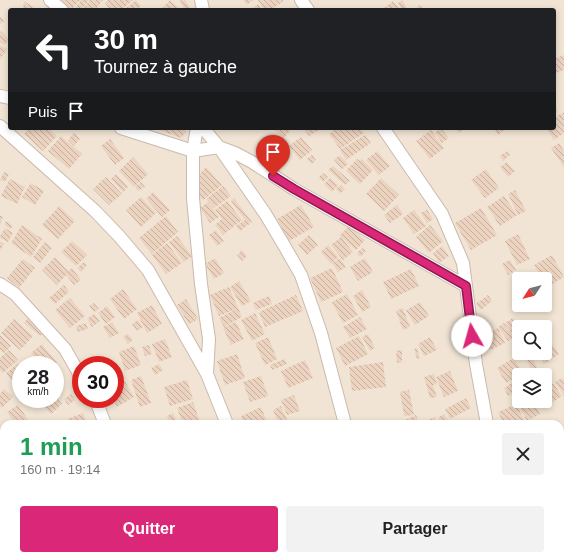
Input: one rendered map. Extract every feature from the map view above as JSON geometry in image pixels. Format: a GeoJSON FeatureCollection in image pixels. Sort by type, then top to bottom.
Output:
{"type":"FeatureCollection","features":[{"type":"Feature","properties":{"kind":"street"},"geometry":{"type":"LineString","coordinates":[[50,0],[60,8]]}},
{"type":"Feature","properties":{"kind":"street"},"geometry":{"type":"LineString","coordinates":[[0,126],[95,211],[148,270],[207,374],[225,420]]}},
{"type":"Feature","properties":{"kind":"street"},"geometry":{"type":"LineString","coordinates":[[127,130],[193,151],[219,147],[235,153],[294,189],[466,286]]}},
{"type":"Feature","properties":{"kind":"street"},"geometry":{"type":"LineString","coordinates":[[197,130],[193,151],[193,198],[201,284],[209,338],[207,374]]}},
{"type":"Feature","properties":{"kind":"street"},"geometry":{"type":"LineString","coordinates":[[205,130],[219,147],[266,214],[301,275],[321,333],[344,420]]}},
{"type":"Feature","properties":{"kind":"street"},"geometry":{"type":"LineString","coordinates":[[384,130],[442,214],[463,262],[476,364],[486,420]]}},
{"type":"Feature","properties":{"kind":"street"},"geometry":{"type":"LineString","coordinates":[[0,284],[15,294],[65,349],[72,362]]}},
{"type":"Feature","properties":{"kind":"street"},"geometry":{"type":"LineString","coordinates":[[99,408],[103,420]]}},
{"type":"Feature","properties":{"kind":"shaded area"},"geometry":{"type":"Polygon","coordinates":[[[0,0],[564,0],[564,420],[0,420],[0,0]]]}},
{"type":"Feature","properties":{"kind":"building"},"geometry":{"type":"Polygon","coordinates":[[[60,0],[80,0],[73,8],[69,8],[60,0]]]}},
{"type":"Feature","properties":{"kind":"building"},"geometry":{"type":"Polygon","coordinates":[[[81,0],[89,0],[83,8],[75,8],[81,0]]]}},
{"type":"Feature","properties":{"kind":"building"},"geometry":{"type":"Polygon","coordinates":[[[90,0],[103,0],[97,8],[84,8],[90,0]]]}},
{"type":"Feature","properties":{"kind":"building"},"geometry":{"type":"Polygon","coordinates":[[[108,0],[133,0],[123,8],[109,8],[105,3],[108,0]]]}},
{"type":"Feature","properties":{"kind":"building"},"geometry":{"type":"Polygon","coordinates":[[[136,0],[141,6],[138,8],[126,8],[136,0]]]}},
{"type":"Feature","properties":{"kind":"building"},"geometry":{"type":"Polygon","coordinates":[[[170,0],[179,8],[163,8],[170,0]]]}},
{"type":"Feature","properties":{"kind":"building"},"geometry":{"type":"Polygon","coordinates":[[[185,0],[190,8],[184,8],[179,1],[185,0]]]}},
{"type":"Feature","properties":{"kind":"building"},"geometry":{"type":"Polygon","coordinates":[[[243,0],[253,0],[247,5],[243,0]]]}},
{"type":"Feature","properties":{"kind":"building"},"geometry":{"type":"Polygon","coordinates":[[[258,0],[283,0],[283,2],[273,8],[263,8],[258,0]]]}},
{"type":"Feature","properties":{"kind":"building"},"geometry":{"type":"Polygon","coordinates":[[[402,0],[407,8],[401,8],[398,3],[402,0]]]}},
{"type":"Feature","properties":{"kind":"building"},"geometry":{"type":"Polygon","coordinates":[[[24,1],[34,8],[23,8],[24,1]]]}},
{"type":"Feature","properties":{"kind":"building"},"geometry":{"type":"Polygon","coordinates":[[[393,1],[398,8],[384,8],[393,1]]]}},
{"type":"Feature","properties":{"kind":"building"},"geometry":{"type":"Polygon","coordinates":[[[258,4],[261,8],[253,8],[258,4]]]}},
{"type":"Feature","properties":{"kind":"building"},"geometry":{"type":"Polygon","coordinates":[[[0,16],[4,21],[1,24],[0,23],[0,16]]]}},
{"type":"Feature","properties":{"kind":"building"},"geometry":{"type":"Polygon","coordinates":[[[1,31],[8,39],[4,45],[0,42],[1,31]]]}},
{"type":"Feature","properties":{"kind":"building"},"geometry":{"type":"Polygon","coordinates":[[[0,45],[7,49],[0,60],[0,45]]]}},
{"type":"Feature","properties":{"kind":"building"},"geometry":{"type":"Polygon","coordinates":[[[564,55],[564,70],[556,73],[556,58],[564,55]]]}},
{"type":"Feature","properties":{"kind":"building"},"geometry":{"type":"Polygon","coordinates":[[[564,112],[564,133],[554,140],[547,130],[556,130],[556,117],[564,112]]]}},
{"type":"Feature","properties":{"kind":"building"},"geometry":{"type":"Polygon","coordinates":[[[27,130],[50,130],[57,136],[43,151],[24,134],[27,130]]]}},
{"type":"Feature","properties":{"kind":"building"},"geometry":{"type":"Polygon","coordinates":[[[160,130],[184,130],[186,132],[181,138],[160,130]]]}},
{"type":"Feature","properties":{"kind":"building"},"geometry":{"type":"Polygon","coordinates":[[[274,130],[290,130],[284,138],[274,130]]]}},
{"type":"Feature","properties":{"kind":"building"},"geometry":{"type":"Polygon","coordinates":[[[305,130],[319,130],[309,136],[305,130]]]}},
{"type":"Feature","properties":{"kind":"building"},"geometry":{"type":"Polygon","coordinates":[[[334,130],[362,130],[364,133],[340,149],[329,134],[334,130]]]}},
{"type":"Feature","properties":{"kind":"building"},"geometry":{"type":"Polygon","coordinates":[[[431,130],[444,148],[430,159],[416,141],[431,130]]]}},
{"type":"Feature","properties":{"kind":"building"},"geometry":{"type":"Polygon","coordinates":[[[439,130],[443,130],[449,138],[442,143],[435,133],[439,130]]]}},
{"type":"Feature","properties":{"kind":"building"},"geometry":{"type":"Polygon","coordinates":[[[494,130],[504,130],[498,135],[494,130]]]}},
{"type":"Feature","properties":{"kind":"building"},"geometry":{"type":"Polygon","coordinates":[[[74,133],[80,139],[74,146],[68,140],[74,133]]]}},
{"type":"Feature","properties":{"kind":"building"},"geometry":{"type":"Polygon","coordinates":[[[365,135],[371,143],[346,160],[340,150],[365,135]]]}},
{"type":"Feature","properties":{"kind":"building"},"geometry":{"type":"Polygon","coordinates":[[[61,136],[82,154],[69,169],[48,151],[61,136]]]}},
{"type":"Feature","properties":{"kind":"building"},"geometry":{"type":"Polygon","coordinates":[[[301,137],[312,150],[300,160],[289,146],[301,137]]]}},
{"type":"Feature","properties":{"kind":"building"},"geometry":{"type":"Polygon","coordinates":[[[110,139],[124,158],[115,165],[101,146],[110,139]]]}},
{"type":"Feature","properties":{"kind":"building"},"geometry":{"type":"Polygon","coordinates":[[[559,143],[564,151],[564,166],[551,148],[559,143]]]}},
{"type":"Feature","properties":{"kind":"building"},"geometry":{"type":"Polygon","coordinates":[[[377,151],[390,166],[379,175],[366,160],[377,151]]]}},
{"type":"Feature","properties":{"kind":"building"},"geometry":{"type":"Polygon","coordinates":[[[507,151],[510,155],[503,161],[500,156],[507,151]]]}},
{"type":"Feature","properties":{"kind":"building"},"geometry":{"type":"Polygon","coordinates":[[[312,155],[316,160],[312,164],[307,159],[312,155]]]}},
{"type":"Feature","properties":{"kind":"building"},"geometry":{"type":"Polygon","coordinates":[[[340,155],[348,164],[342,169],[334,160],[340,155]]]}},
{"type":"Feature","properties":{"kind":"building"},"geometry":{"type":"Polygon","coordinates":[[[133,157],[148,174],[134,187],[119,171],[133,157]]]}},
{"type":"Feature","properties":{"kind":"building"},"geometry":{"type":"Polygon","coordinates":[[[357,159],[360,161],[362,159],[373,170],[360,184],[346,171],[357,159]]]}},
{"type":"Feature","properties":{"kind":"building"},"geometry":{"type":"Polygon","coordinates":[[[507,162],[515,171],[508,177],[500,167],[507,162]]]}},
{"type":"Feature","properties":{"kind":"building"},"geometry":{"type":"Polygon","coordinates":[[[333,166],[350,181],[345,185],[328,170],[333,166]]]}},
{"type":"Feature","properties":{"kind":"building"},"geometry":{"type":"Polygon","coordinates":[[[206,167],[222,185],[203,200],[196,194],[196,178],[206,167]]]}},
{"type":"Feature","properties":{"kind":"building"},"geometry":{"type":"Polygon","coordinates":[[[486,169],[499,188],[485,198],[471,180],[486,169]]]}},
{"type":"Feature","properties":{"kind":"building"},"geometry":{"type":"Polygon","coordinates":[[[4,172],[9,174],[5,182],[0,180],[4,172]]]}},
{"type":"Feature","properties":{"kind":"building"},"geometry":{"type":"Polygon","coordinates":[[[323,173],[328,177],[323,182],[319,177],[323,173]]]}},
{"type":"Feature","properties":{"kind":"building"},"geometry":{"type":"Polygon","coordinates":[[[116,174],[128,187],[123,192],[111,179],[116,174]]]}},
{"type":"Feature","properties":{"kind":"building"},"geometry":{"type":"Polygon","coordinates":[[[106,177],[122,194],[109,205],[93,189],[106,177]]]}},
{"type":"Feature","properties":{"kind":"building"},"geometry":{"type":"Polygon","coordinates":[[[330,178],[338,185],[332,192],[324,184],[330,178]]]}},
{"type":"Feature","properties":{"kind":"building"},"geometry":{"type":"Polygon","coordinates":[[[381,178],[399,195],[384,211],[366,194],[381,178]]]}},
{"type":"Feature","properties":{"kind":"building"},"geometry":{"type":"Polygon","coordinates":[[[10,179],[25,187],[17,204],[1,196],[10,179]]]}},
{"type":"Feature","properties":{"kind":"building"},"geometry":{"type":"Polygon","coordinates":[[[141,182],[145,187],[138,191],[135,187],[141,182]]]}},
{"type":"Feature","properties":{"kind":"building"},"geometry":{"type":"Polygon","coordinates":[[[31,183],[44,191],[35,205],[22,197],[31,183]]]}},
{"type":"Feature","properties":{"kind":"building"},"geometry":{"type":"Polygon","coordinates":[[[341,185],[345,190],[340,193],[336,189],[341,185]]]}},
{"type":"Feature","properties":{"kind":"building"},"geometry":{"type":"Polygon","coordinates":[[[223,186],[231,196],[214,208],[206,199],[223,186]]]}},
{"type":"Feature","properties":{"kind":"building"},"geometry":{"type":"Polygon","coordinates":[[[515,190],[526,211],[518,215],[508,194],[515,190]]]}},
{"type":"Feature","properties":{"kind":"building"},"geometry":{"type":"Polygon","coordinates":[[[153,192],[170,210],[162,217],[146,199],[153,192]]]}},
{"type":"Feature","properties":{"kind":"building"},"geometry":{"type":"Polygon","coordinates":[[[504,196],[517,215],[500,226],[487,207],[504,196]]]}},
{"type":"Feature","properties":{"kind":"building"},"geometry":{"type":"Polygon","coordinates":[[[141,197],[156,213],[141,227],[126,210],[141,197]]]}},
{"type":"Feature","properties":{"kind":"building"},"geometry":{"type":"Polygon","coordinates":[[[234,198],[252,222],[240,231],[236,226],[245,220],[231,201],[234,198]]]}},
{"type":"Feature","properties":{"kind":"building"},"geometry":{"type":"Polygon","coordinates":[[[227,201],[242,220],[223,235],[215,225],[222,219],[215,210],[227,201]]]}},
{"type":"Feature","properties":{"kind":"building"},"geometry":{"type":"Polygon","coordinates":[[[208,202],[219,217],[210,223],[200,208],[208,202]]]}},
{"type":"Feature","properties":{"kind":"building"},"geometry":{"type":"Polygon","coordinates":[[[301,205],[314,227],[289,241],[277,219],[301,205]]]}},
{"type":"Feature","properties":{"kind":"building"},"geometry":{"type":"Polygon","coordinates":[[[397,205],[403,214],[390,223],[384,215],[397,205]]]}},
{"type":"Feature","properties":{"kind":"building"},"geometry":{"type":"Polygon","coordinates":[[[59,206],[75,221],[58,239],[42,225],[59,206]]]}},
{"type":"Feature","properties":{"kind":"building"},"geometry":{"type":"Polygon","coordinates":[[[481,208],[497,235],[471,250],[455,223],[481,208]]]}},
{"type":"Feature","properties":{"kind":"building"},"geometry":{"type":"Polygon","coordinates":[[[414,210],[426,226],[414,234],[403,218],[414,210]]]}},
{"type":"Feature","properties":{"kind":"building"},"geometry":{"type":"Polygon","coordinates":[[[427,210],[433,219],[427,223],[421,213],[427,210]]]}},
{"type":"Feature","properties":{"kind":"building"},"geometry":{"type":"Polygon","coordinates":[[[0,215],[3,217],[0,224],[0,215]]]}},
{"type":"Feature","properties":{"kind":"building"},"geometry":{"type":"Polygon","coordinates":[[[166,216],[178,232],[152,254],[139,238],[166,216]]]}},
{"type":"Feature","properties":{"kind":"building"},"geometry":{"type":"Polygon","coordinates":[[[6,221],[13,226],[10,229],[4,224],[6,221]]]}},
{"type":"Feature","properties":{"kind":"building"},"geometry":{"type":"Polygon","coordinates":[[[22,225],[42,239],[31,257],[11,243],[22,225]]]}},
{"type":"Feature","properties":{"kind":"building"},"geometry":{"type":"Polygon","coordinates":[[[430,225],[443,241],[429,253],[416,237],[430,225]]]}},
{"type":"Feature","properties":{"kind":"building"},"geometry":{"type":"Polygon","coordinates":[[[349,226],[365,240],[356,250],[342,238],[353,252],[343,260],[331,245],[341,237],[339,236],[349,226]]]}},
{"type":"Feature","properties":{"kind":"building"},"geometry":{"type":"Polygon","coordinates":[[[5,228],[13,233],[8,242],[0,238],[5,228]]]}},
{"type":"Feature","properties":{"kind":"building"},"geometry":{"type":"Polygon","coordinates":[[[216,230],[224,241],[217,246],[209,235],[216,230]]]}},
{"type":"Feature","properties":{"kind":"building"},"geometry":{"type":"Polygon","coordinates":[[[518,234],[530,259],[517,265],[505,241],[518,234]]]}},
{"type":"Feature","properties":{"kind":"building"},"geometry":{"type":"Polygon","coordinates":[[[309,235],[318,245],[307,255],[298,245],[309,235]]]}},
{"type":"Feature","properties":{"kind":"building"},"geometry":{"type":"Polygon","coordinates":[[[177,236],[192,256],[184,262],[169,242],[177,236]]]}},
{"type":"Feature","properties":{"kind":"building"},"geometry":{"type":"Polygon","coordinates":[[[0,241],[4,244],[0,250],[0,241]]]}},
{"type":"Feature","properties":{"kind":"building"},"geometry":{"type":"Polygon","coordinates":[[[72,241],[87,255],[76,266],[61,252],[72,241]]]}},
{"type":"Feature","properties":{"kind":"building"},"geometry":{"type":"Polygon","coordinates":[[[45,242],[52,248],[40,263],[33,257],[45,242]]]}},
{"type":"Feature","properties":{"kind":"building"},"geometry":{"type":"Polygon","coordinates":[[[167,243],[182,263],[166,274],[152,255],[167,243]]]}},
{"type":"Feature","properties":{"kind":"building"},"geometry":{"type":"Polygon","coordinates":[[[328,245],[338,257],[331,264],[321,252],[328,245]]]}},
{"type":"Feature","properties":{"kind":"building"},"geometry":{"type":"Polygon","coordinates":[[[442,246],[449,256],[439,263],[433,253],[442,246]]]}},
{"type":"Feature","properties":{"kind":"building"},"geometry":{"type":"Polygon","coordinates":[[[362,248],[366,251],[360,257],[357,253],[362,248]]]}},
{"type":"Feature","properties":{"kind":"building"},"geometry":{"type":"Polygon","coordinates":[[[242,250],[247,256],[242,261],[237,255],[242,250]]]}},
{"type":"Feature","properties":{"kind":"building"},"geometry":{"type":"Polygon","coordinates":[[[552,255],[564,277],[552,284],[552,272],[538,272],[534,265],[552,255]]]}},
{"type":"Feature","properties":{"kind":"building"},"geometry":{"type":"Polygon","coordinates":[[[55,257],[68,271],[72,268],[81,280],[74,285],[66,275],[57,285],[42,270],[55,257]]]}},
{"type":"Feature","properties":{"kind":"building"},"geometry":{"type":"Polygon","coordinates":[[[215,258],[224,273],[214,279],[205,264],[215,258]]]}},
{"type":"Feature","properties":{"kind":"building"},"geometry":{"type":"Polygon","coordinates":[[[340,258],[346,267],[338,272],[332,263],[340,258]]]}},
{"type":"Feature","properties":{"kind":"building"},"geometry":{"type":"Polygon","coordinates":[[[365,258],[373,272],[358,281],[350,267],[365,258]]]}},
{"type":"Feature","properties":{"kind":"building"},"geometry":{"type":"Polygon","coordinates":[[[23,259],[35,268],[19,288],[7,278],[23,259]]]}},
{"type":"Feature","properties":{"kind":"building"},"geometry":{"type":"Polygon","coordinates":[[[510,260],[516,270],[508,275],[502,264],[510,260]]]}},
{"type":"Feature","properties":{"kind":"building"},"geometry":{"type":"Polygon","coordinates":[[[84,262],[87,265],[81,272],[77,268],[84,262]]]}},
{"type":"Feature","properties":{"kind":"building"},"geometry":{"type":"Polygon","coordinates":[[[332,268],[343,292],[321,302],[310,278],[332,268]]]}},
{"type":"Feature","properties":{"kind":"building"},"geometry":{"type":"Polygon","coordinates":[[[411,269],[419,286],[391,299],[383,282],[411,269]]]}},
{"type":"Feature","properties":{"kind":"building"},"geometry":{"type":"Polygon","coordinates":[[[239,281],[251,301],[242,306],[230,287],[239,281]]]}},
{"type":"Feature","properties":{"kind":"building"},"geometry":{"type":"Polygon","coordinates":[[[64,285],[69,292],[55,304],[49,298],[64,285]]]}},
{"type":"Feature","properties":{"kind":"building"},"geometry":{"type":"Polygon","coordinates":[[[229,287],[238,308],[219,316],[210,295],[229,287]]]}},
{"type":"Feature","properties":{"kind":"building"},"geometry":{"type":"Polygon","coordinates":[[[123,289],[137,309],[124,319],[110,299],[123,289]]]}},
{"type":"Feature","properties":{"kind":"building"},"geometry":{"type":"Polygon","coordinates":[[[362,290],[371,307],[362,312],[353,296],[362,290]]]}},
{"type":"Feature","properties":{"kind":"building"},"geometry":{"type":"Polygon","coordinates":[[[347,294],[358,315],[343,323],[332,302],[347,294]]]}},
{"type":"Feature","properties":{"kind":"building"},"geometry":{"type":"Polygon","coordinates":[[[296,295],[303,311],[265,327],[259,312],[296,295]]]}},
{"type":"Feature","properties":{"kind":"building"},"geometry":{"type":"Polygon","coordinates":[[[488,295],[492,301],[481,310],[476,304],[488,295]]]}},
{"type":"Feature","properties":{"kind":"building"},"geometry":{"type":"Polygon","coordinates":[[[269,296],[272,304],[256,310],[253,303],[269,296]]]}},
{"type":"Feature","properties":{"kind":"building"},"geometry":{"type":"Polygon","coordinates":[[[70,298],[85,316],[70,328],[55,310],[70,298]]]}},
{"type":"Feature","properties":{"kind":"building"},"geometry":{"type":"Polygon","coordinates":[[[186,299],[198,319],[189,324],[177,305],[186,299]]]}},
{"type":"Feature","properties":{"kind":"building"},"geometry":{"type":"Polygon","coordinates":[[[420,302],[429,316],[415,325],[406,310],[420,302]]]}},
{"type":"Feature","properties":{"kind":"building"},"geometry":{"type":"Polygon","coordinates":[[[94,303],[99,309],[94,312],[89,306],[94,303]]]}},
{"type":"Feature","properties":{"kind":"building"},"geometry":{"type":"Polygon","coordinates":[[[152,305],[162,324],[147,333],[137,313],[152,305]]]}},
{"type":"Feature","properties":{"kind":"building"},"geometry":{"type":"Polygon","coordinates":[[[107,306],[115,317],[106,324],[98,313],[107,306]]]}},
{"type":"Feature","properties":{"kind":"building"},"geometry":{"type":"Polygon","coordinates":[[[238,308],[242,317],[224,327],[219,318],[238,308]]]}},
{"type":"Feature","properties":{"kind":"building"},"geometry":{"type":"Polygon","coordinates":[[[403,308],[410,327],[403,330],[396,311],[403,308]]]}},
{"type":"Feature","properties":{"kind":"building"},"geometry":{"type":"Polygon","coordinates":[[[255,313],[265,334],[252,341],[241,320],[255,313]]]}},
{"type":"Feature","properties":{"kind":"building"},"geometry":{"type":"Polygon","coordinates":[[[94,314],[100,321],[92,327],[87,319],[94,314]]]}},
{"type":"Feature","properties":{"kind":"building"},"geometry":{"type":"Polygon","coordinates":[[[29,317],[45,331],[40,336],[24,323],[29,317]]]}},
{"type":"Feature","properties":{"kind":"building"},"geometry":{"type":"Polygon","coordinates":[[[360,317],[367,329],[350,338],[343,327],[360,317]]]}},
{"type":"Feature","properties":{"kind":"building"},"geometry":{"type":"Polygon","coordinates":[[[513,318],[514,320],[512,320],[512,333],[505,323],[513,318]]]}},
{"type":"Feature","properties":{"kind":"building"},"geometry":{"type":"Polygon","coordinates":[[[14,319],[33,336],[20,350],[1,333],[14,319]]]}},
{"type":"Feature","properties":{"kind":"building"},"geometry":{"type":"Polygon","coordinates":[[[138,320],[143,327],[137,331],[132,324],[138,320]]]}},
{"type":"Feature","properties":{"kind":"building"},"geometry":{"type":"Polygon","coordinates":[[[112,322],[119,333],[110,338],[103,327],[112,322]]]}},
{"type":"Feature","properties":{"kind":"building"},"geometry":{"type":"Polygon","coordinates":[[[236,322],[244,339],[231,345],[223,328],[236,322]]]}},
{"type":"Feature","properties":{"kind":"building"},"geometry":{"type":"Polygon","coordinates":[[[86,323],[88,329],[78,332],[76,326],[86,323]]]}},
{"type":"Feature","properties":{"kind":"building"},"geometry":{"type":"Polygon","coordinates":[[[504,323],[512,334],[512,338],[508,341],[498,327],[504,323]]]}},
{"type":"Feature","properties":{"kind":"building"},"geometry":{"type":"Polygon","coordinates":[[[498,328],[505,343],[490,350],[483,335],[498,328]]]}},
{"type":"Feature","properties":{"kind":"building"},"geometry":{"type":"Polygon","coordinates":[[[128,334],[133,340],[128,344],[123,337],[128,334]]]}},
{"type":"Feature","properties":{"kind":"building"},"geometry":{"type":"Polygon","coordinates":[[[368,334],[375,348],[370,351],[362,337],[368,334]]]}},
{"type":"Feature","properties":{"kind":"building"},"geometry":{"type":"Polygon","coordinates":[[[0,335],[11,346],[4,353],[0,349],[0,335]]]}},
{"type":"Feature","properties":{"kind":"building"},"geometry":{"type":"Polygon","coordinates":[[[359,336],[368,354],[345,366],[336,348],[359,336]]]}},
{"type":"Feature","properties":{"kind":"building"},"geometry":{"type":"Polygon","coordinates":[[[268,337],[277,359],[265,365],[255,343],[268,337]]]}},
{"type":"Feature","properties":{"kind":"building"},"geometry":{"type":"Polygon","coordinates":[[[430,337],[437,350],[424,356],[418,344],[430,337]]]}},
{"type":"Feature","properties":{"kind":"building"},"geometry":{"type":"Polygon","coordinates":[[[165,339],[172,357],[159,362],[152,344],[165,339]]]}},
{"type":"Feature","properties":{"kind":"building"},"geometry":{"type":"Polygon","coordinates":[[[42,344],[51,356],[34,356],[31,353],[42,344]]]}},
{"type":"Feature","properties":{"kind":"building"},"geometry":{"type":"Polygon","coordinates":[[[552,344],[559,354],[552,359],[552,344]]]}},
{"type":"Feature","properties":{"kind":"building"},"geometry":{"type":"Polygon","coordinates":[[[149,345],[152,354],[145,356],[142,347],[149,345]]]}},
{"type":"Feature","properties":{"kind":"building"},"geometry":{"type":"Polygon","coordinates":[[[134,346],[141,365],[125,371],[124,356],[120,356],[119,352],[134,346]]]}},
{"type":"Feature","properties":{"kind":"building"},"geometry":{"type":"Polygon","coordinates":[[[417,348],[420,358],[417,359],[414,349],[417,348]]]}},
{"type":"Feature","properties":{"kind":"building"},"geometry":{"type":"Polygon","coordinates":[[[9,350],[14,356],[12,356],[12,365],[3,373],[0,370],[0,358],[9,350]]]}},
{"type":"Feature","properties":{"kind":"building"},"geometry":{"type":"Polygon","coordinates":[[[402,350],[402,362],[397,363],[396,351],[402,350]]]}},
{"type":"Feature","properties":{"kind":"building"},"geometry":{"type":"Polygon","coordinates":[[[237,354],[245,378],[225,385],[217,361],[237,354]]]}},
{"type":"Feature","properties":{"kind":"building"},"geometry":{"type":"Polygon","coordinates":[[[284,359],[287,364],[272,370],[270,365],[284,359]]]}},
{"type":"Feature","properties":{"kind":"building"},"geometry":{"type":"Polygon","coordinates":[[[512,359],[515,360],[520,368],[512,368],[512,379],[506,383],[497,368],[512,359]]]}},
{"type":"Feature","properties":{"kind":"building"},"geometry":{"type":"Polygon","coordinates":[[[305,360],[313,378],[288,388],[281,371],[305,360]]]}},
{"type":"Feature","properties":{"kind":"building"},"geometry":{"type":"Polygon","coordinates":[[[527,360],[534,360],[538,368],[530,368],[527,360]]]}},
{"type":"Feature","properties":{"kind":"building"},"geometry":{"type":"Polygon","coordinates":[[[541,360],[550,360],[544,364],[541,360]]]}},
{"type":"Feature","properties":{"kind":"building"},"geometry":{"type":"Polygon","coordinates":[[[383,362],[386,387],[352,391],[349,367],[383,362]]]}},
{"type":"Feature","properties":{"kind":"building"},"geometry":{"type":"Polygon","coordinates":[[[159,364],[163,370],[155,375],[151,368],[159,364]]]}},
{"type":"Feature","properties":{"kind":"building"},"geometry":{"type":"Polygon","coordinates":[[[12,368],[12,381],[6,373],[12,368]]]}},
{"type":"Feature","properties":{"kind":"building"},"geometry":{"type":"Polygon","coordinates":[[[450,371],[458,391],[444,397],[436,377],[450,371]]]}},
{"type":"Feature","properties":{"kind":"building"},"geometry":{"type":"Polygon","coordinates":[[[434,374],[437,384],[433,385],[437,397],[430,398],[424,377],[434,374]]]}},
{"type":"Feature","properties":{"kind":"building"},"geometry":{"type":"Polygon","coordinates":[[[141,376],[151,403],[140,407],[131,380],[141,376]]]}},
{"type":"Feature","properties":{"kind":"building"},"geometry":{"type":"Polygon","coordinates":[[[261,376],[268,396],[250,402],[243,382],[261,376]]]}},
{"type":"Feature","properties":{"kind":"building"},"geometry":{"type":"Polygon","coordinates":[[[562,378],[564,381],[564,396],[555,382],[562,378]]]}},
{"type":"Feature","properties":{"kind":"building"},"geometry":{"type":"Polygon","coordinates":[[[124,380],[134,397],[124,403],[124,380]]]}},
{"type":"Feature","properties":{"kind":"building"},"geometry":{"type":"Polygon","coordinates":[[[187,380],[193,399],[170,406],[164,387],[187,380]]]}},
{"type":"Feature","properties":{"kind":"building"},"geometry":{"type":"Polygon","coordinates":[[[512,383],[512,393],[508,396],[504,388],[512,383]]]}},
{"type":"Feature","properties":{"kind":"building"},"geometry":{"type":"Polygon","coordinates":[[[553,383],[562,396],[552,402],[553,383]]]}},
{"type":"Feature","properties":{"kind":"building"},"geometry":{"type":"Polygon","coordinates":[[[4,389],[12,396],[12,398],[2,408],[0,406],[0,394],[4,389]]]}},
{"type":"Feature","properties":{"kind":"building"},"geometry":{"type":"Polygon","coordinates":[[[409,390],[414,415],[404,416],[400,392],[409,390]]]}},
{"type":"Feature","properties":{"kind":"building"},"geometry":{"type":"Polygon","coordinates":[[[71,394],[72,396],[72,402],[68,405],[64,399],[71,394]]]}},
{"type":"Feature","properties":{"kind":"building"},"geometry":{"type":"Polygon","coordinates":[[[294,395],[300,411],[287,415],[281,400],[294,395]]]}},
{"type":"Feature","properties":{"kind":"building"},"geometry":{"type":"Polygon","coordinates":[[[466,398],[471,408],[450,419],[445,409],[466,398]]]}},
{"type":"Feature","properties":{"kind":"building"},"geometry":{"type":"Polygon","coordinates":[[[193,402],[199,420],[182,420],[177,408],[193,402]]]}},
{"type":"Feature","properties":{"kind":"building"},"geometry":{"type":"Polygon","coordinates":[[[281,406],[287,420],[277,420],[273,410],[281,406]]]}},
{"type":"Feature","properties":{"kind":"building"},"geometry":{"type":"Polygon","coordinates":[[[512,406],[512,408],[518,408],[524,420],[502,420],[498,412],[512,406]]]}},
{"type":"Feature","properties":{"kind":"building"},"geometry":{"type":"Polygon","coordinates":[[[261,407],[266,420],[242,420],[241,416],[261,407]]]}},
{"type":"Feature","properties":{"kind":"building"},"geometry":{"type":"Polygon","coordinates":[[[13,408],[20,408],[28,420],[12,420],[7,412],[13,408]]]}},
{"type":"Feature","properties":{"kind":"building"},"geometry":{"type":"Polygon","coordinates":[[[45,408],[58,408],[51,414],[45,408]]]}},
{"type":"Feature","properties":{"kind":"building"},"geometry":{"type":"Polygon","coordinates":[[[520,408],[537,408],[540,414],[526,420],[520,408]]]}},
{"type":"Feature","properties":{"kind":"building"},"geometry":{"type":"Polygon","coordinates":[[[83,413],[86,420],[68,420],[83,413]]]}},
{"type":"Feature","properties":{"kind":"building"},"geometry":{"type":"Polygon","coordinates":[[[173,413],[176,420],[168,420],[167,416],[173,413]]]}},
{"type":"Feature","properties":{"kind":"building"},"geometry":{"type":"Polygon","coordinates":[[[444,414],[448,420],[439,420],[438,418],[444,414]]]}},
{"type":"Feature","properties":{"kind":"building"},"geometry":{"type":"Polygon","coordinates":[[[416,415],[418,420],[405,420],[416,415]]]}},
{"type":"Feature","properties":{"kind":"building"},"geometry":{"type":"Polygon","coordinates":[[[435,417],[436,420],[428,420],[435,417]]]}},
{"type":"Feature","properties":{"kind":"route"},"geometry":{"type":"LineString","coordinates":[[273,176],[466,286],[472,336]]}}]}
